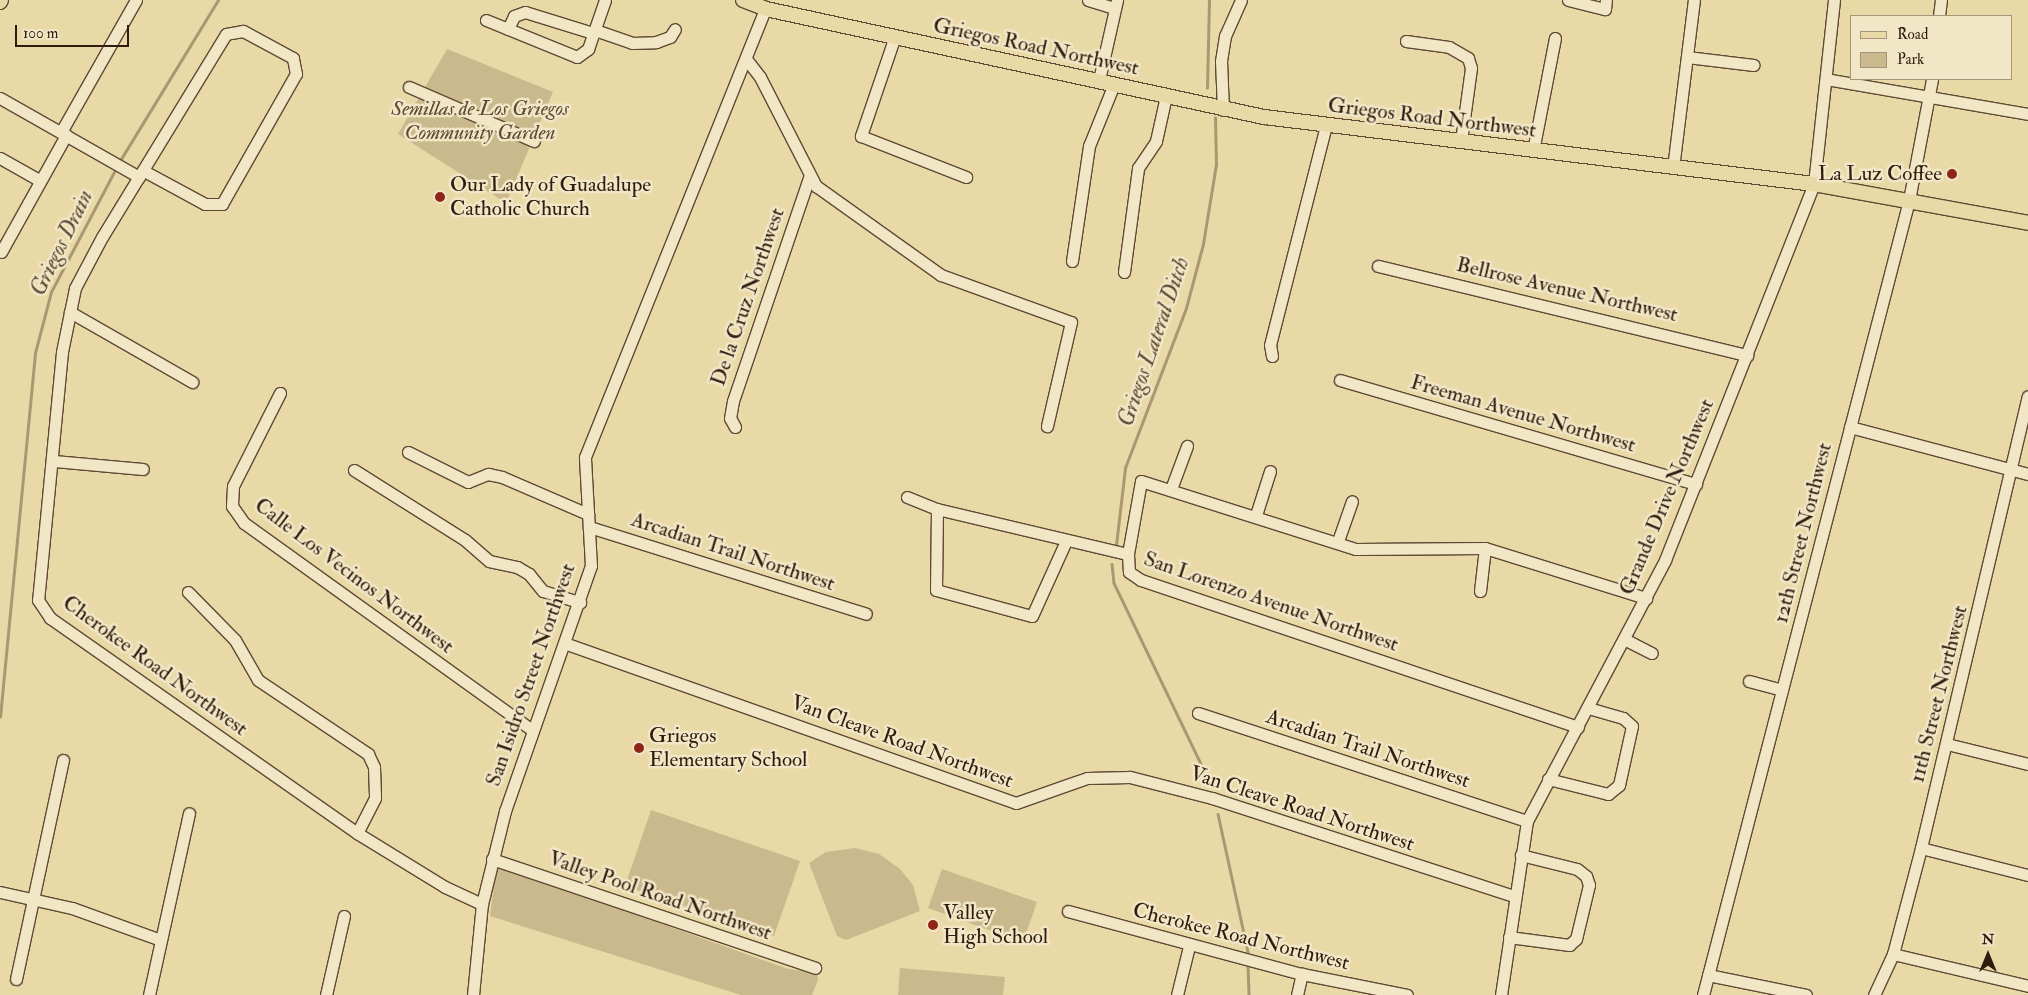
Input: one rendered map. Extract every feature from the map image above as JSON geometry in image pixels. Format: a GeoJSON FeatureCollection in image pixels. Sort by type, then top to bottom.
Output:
{"type":"FeatureCollection","features":[{"type":"Feature","properties":{"kind":"main road","name":"Griegos Road Northwest"},"geometry":{"type":"LineString","coordinates":[[734,0],[765,12],[895,36],[1099,80],[1223,110],[1326,126],[1814,184],[2028,223]]}},
{"type":"Feature","properties":{"kind":"main road","name":"Griegos Road Northwest"},"geometry":{"type":"LineString","coordinates":[[743,0],[765,12]]}},
{"type":"Feature","properties":{"kind":"street"},"geometry":{"type":"LineString","coordinates":[[1,252],[136,0]]}},
{"type":"Feature","properties":{"kind":"street"},"geometry":{"type":"LineString","coordinates":[[486,20],[577,57],[588,49],[605,0]]}},
{"type":"Feature","properties":{"kind":"street"},"geometry":{"type":"LineString","coordinates":[[1088,0],[1116,4],[1099,80]]}},
{"type":"Feature","properties":{"kind":"street"},"geometry":{"type":"LineString","coordinates":[[1223,110],[1222,53],[1241,0]]}},
{"type":"Feature","properties":{"kind":"street"},"geometry":{"type":"LineString","coordinates":[[1568,0],[1605,9],[1606,0]]}},
{"type":"Feature","properties":{"kind":"street"},"geometry":{"type":"LineString","coordinates":[[1673,168],[1694,0]]}},
{"type":"Feature","properties":{"kind":"street","name":"Grande Drive Northwest"},"geometry":{"type":"LineString","coordinates":[[1501,995],[1520,855],[1527,822],[1548,779],[1578,727],[1646,598],[1696,484],[1814,184],[1834,0]]}},
{"type":"Feature","properties":{"kind":"street"},"geometry":{"type":"LineString","coordinates":[[1939,15],[1941,0]]}},
{"type":"Feature","properties":{"kind":"street"},"geometry":{"type":"LineString","coordinates":[[508,29],[514,16],[525,12],[632,43],[656,42],[670,37],[675,29]]}},
{"type":"Feature","properties":{"kind":"street","name":"San Isidro Street Northwest"},"geometry":{"type":"LineString","coordinates":[[473,995],[482,904],[492,859],[532,730],[567,644],[591,566],[584,470],[591,441],[765,12]]}},
{"type":"Feature","properties":{"kind":"street","name":"Cherokee Road Northwest"},"geometry":{"type":"LineString","coordinates":[[142,174],[205,204],[222,204],[296,74],[293,58],[244,31],[226,34],[142,174],[75,288],[62,352],[54,461],[38,583],[38,600],[50,618],[357,833],[445,887],[482,904]]}},
{"type":"Feature","properties":{"kind":"street"},"geometry":{"type":"LineString","coordinates":[[895,36],[861,136],[966,178]]}},
{"type":"Feature","properties":{"kind":"street"},"geometry":{"type":"LineString","coordinates":[[1532,151],[1555,38]]}},
{"type":"Feature","properties":{"kind":"street"},"geometry":{"type":"LineString","coordinates":[[1406,41],[1449,47],[1468,58],[1471,68],[1461,141]]}},
{"type":"Feature","properties":{"kind":"street"},"geometry":{"type":"LineString","coordinates":[[1687,57],[1754,65]]}},
{"type":"Feature","properties":{"kind":"street"},"geometry":{"type":"LineString","coordinates":[[746,59],[760,77],[809,178],[941,274],[1071,322],[1046,426]]}},
{"type":"Feature","properties":{"kind":"street"},"geometry":{"type":"LineString","coordinates":[[1826,79],[2028,114]]}},
{"type":"Feature","properties":{"kind":"street","name":"12th Street Northwest"},"geometry":{"type":"LineString","coordinates":[[1703,995],[1909,200],[1932,80]]}},
{"type":"Feature","properties":{"kind":"street"},"geometry":{"type":"LineString","coordinates":[[1072,261],[1089,146],[1114,84]]}},
{"type":"Feature","properties":{"kind":"street"},"geometry":{"type":"LineString","coordinates":[[409,87],[534,142]]}},
{"type":"Feature","properties":{"kind":"street"},"geometry":{"type":"LineString","coordinates":[[1124,272],[1138,168],[1156,141],[1166,96]]}},
{"type":"Feature","properties":{"kind":"street"},"geometry":{"type":"LineString","coordinates":[[0,98],[63,134],[142,174]]}},
{"type":"Feature","properties":{"kind":"street"},"geometry":{"type":"LineString","coordinates":[[1272,356],[1270,345],[1326,126]]}},
{"type":"Feature","properties":{"kind":"street"},"geometry":{"type":"LineString","coordinates":[[0,158],[39,180]]}},
{"type":"Feature","properties":{"kind":"street","name":"De la Cruz Northwest"},"geometry":{"type":"LineString","coordinates":[[735,427],[730,418],[733,401],[809,178]]}},
{"type":"Feature","properties":{"kind":"street","name":"Bellrose Avenue Northwest"},"geometry":{"type":"LineString","coordinates":[[1378,266],[1746,355]]}},
{"type":"Feature","properties":{"kind":"street"},"geometry":{"type":"LineString","coordinates":[[70,312],[192,382]]}},
{"type":"Feature","properties":{"kind":"street","name":"Freeman Avenue Northwest"},"geometry":{"type":"LineString","coordinates":[[1340,380],[1696,484]]}},
{"type":"Feature","properties":{"kind":"street","name":"Calle Los Vecinos Northwest"},"geometry":{"type":"LineString","coordinates":[[280,393],[233,486],[232,506],[244,523],[532,730]]}},
{"type":"Feature","properties":{"kind":"street","name":"11th Street Northwest"},"geometry":{"type":"LineString","coordinates":[[1874,995],[1893,954],[1921,848],[2028,397]]}},
{"type":"Feature","properties":{"kind":"street"},"geometry":{"type":"LineString","coordinates":[[1850,427],[2028,474]]}},
{"type":"Feature","properties":{"kind":"street"},"geometry":{"type":"LineString","coordinates":[[1171,489],[1187,446]]}},
{"type":"Feature","properties":{"kind":"street"},"geometry":{"type":"LineString","coordinates":[[408,452],[468,482],[488,474],[502,477],[588,514]]}},
{"type":"Feature","properties":{"kind":"street"},"geometry":{"type":"LineString","coordinates":[[54,461],[143,469]]}},
{"type":"Feature","properties":{"kind":"street"},"geometry":{"type":"LineString","coordinates":[[354,470],[465,540],[482,557],[530,574],[543,591],[580,602]]}},
{"type":"Feature","properties":{"kind":"street"},"geometry":{"type":"LineString","coordinates":[[1256,515],[1270,471]]}},
{"type":"Feature","properties":{"kind":"street"},"geometry":{"type":"LineString","coordinates":[[1128,554],[1141,481],[1256,515],[1338,541],[1356,549],[1485,548],[1646,598]]}},
{"type":"Feature","properties":{"kind":"street","name":"San Lorenzo Avenue Northwest"},"geometry":{"type":"LineString","coordinates":[[906,497],[937,509],[1066,541],[1128,554],[1129,572],[1140,580],[1578,727]]}},
{"type":"Feature","properties":{"kind":"street"},"geometry":{"type":"LineString","coordinates":[[1338,541],[1352,501]]}},
{"type":"Feature","properties":{"kind":"street"},"geometry":{"type":"LineString","coordinates":[[937,509],[936,590],[1032,616],[1066,541]]}},
{"type":"Feature","properties":{"kind":"street","name":"Arcadian Trail Northwest"},"geometry":{"type":"LineString","coordinates":[[589,528],[866,614]]}},
{"type":"Feature","properties":{"kind":"street"},"geometry":{"type":"LineString","coordinates":[[1480,591],[1485,548]]}},
{"type":"Feature","properties":{"kind":"street"},"geometry":{"type":"LineString","coordinates":[[188,592],[235,640],[258,680],[368,754],[374,767],[375,798],[357,833]]}},
{"type":"Feature","properties":{"kind":"street"},"geometry":{"type":"LineString","coordinates":[[1624,639],[1652,653]]}},
{"type":"Feature","properties":{"kind":"street","name":"Van Cleave Road Northwest"},"geometry":{"type":"LineString","coordinates":[[567,644],[1016,803],[1086,778],[1130,777],[1212,798],[1514,896]]}},
{"type":"Feature","properties":{"kind":"street"},"geometry":{"type":"LineString","coordinates":[[1749,681],[1782,690]]}},
{"type":"Feature","properties":{"kind":"street"},"geometry":{"type":"LineString","coordinates":[[1548,779],[1608,794],[1619,785],[1632,726],[1623,718],[1587,708]]}},
{"type":"Feature","properties":{"kind":"street","name":"Arcadian Trail Northwest"},"geometry":{"type":"LineString","coordinates":[[1198,713],[1527,822]]}},
{"type":"Feature","properties":{"kind":"street"},"geometry":{"type":"LineString","coordinates":[[1947,744],[2028,764]]}},
{"type":"Feature","properties":{"kind":"street"},"geometry":{"type":"LineString","coordinates":[[16,979],[63,760]]}},
{"type":"Feature","properties":{"kind":"street"},"geometry":{"type":"LineString","coordinates":[[149,995],[158,939],[189,813]]}},
{"type":"Feature","properties":{"kind":"street"},"geometry":{"type":"LineString","coordinates":[[1921,848],[2028,875]]}},
{"type":"Feature","properties":{"kind":"street"},"geometry":{"type":"LineString","coordinates":[[1509,936],[1569,945],[1576,938],[1589,885],[1586,876],[1576,869],[1520,855]]}},
{"type":"Feature","properties":{"kind":"street","name":"Valley Pool Road Northwest"},"geometry":{"type":"LineString","coordinates":[[492,859],[815,968]]}},
{"type":"Feature","properties":{"kind":"street"},"geometry":{"type":"LineString","coordinates":[[0,892],[72,908],[158,939]]}},
{"type":"Feature","properties":{"kind":"street","name":"Cherokee Road Northwest"},"geometry":{"type":"LineString","coordinates":[[1068,911],[1189,946],[1302,974],[1407,995]]}},
{"type":"Feature","properties":{"kind":"street"},"geometry":{"type":"LineString","coordinates":[[326,995],[344,916]]}},
{"type":"Feature","properties":{"kind":"street"},"geometry":{"type":"LineString","coordinates":[[1176,995],[1189,946]]}},
{"type":"Feature","properties":{"kind":"street"},"geometry":{"type":"LineString","coordinates":[[1893,954],[2028,986]]}},
{"type":"Feature","properties":{"kind":"street"},"geometry":{"type":"LineString","coordinates":[[1297,995],[1302,974]]}},
{"type":"Feature","properties":{"kind":"street"},"geometry":{"type":"LineString","coordinates":[[1708,975],[1806,995]]}},
{"type":"Feature","properties":{"kind":"green space","name":"Semillas de Los Griegos Community Garden"},"geometry":{"type":"Polygon","coordinates":[[[447,49],[553,92],[506,203],[398,134],[447,49]]]}},
{"type":"Feature","properties":{"kind":"green space"},"geometry":{"type":"Polygon","coordinates":[[[651,810],[800,861],[774,936],[625,886],[651,810]]]}},
{"type":"Feature","properties":{"kind":"green space"},"geometry":{"type":"Polygon","coordinates":[[[855,848],[879,854],[900,869],[913,885],[920,911],[846,940],[837,936],[809,863],[826,852],[855,848]]]}},
{"type":"Feature","properties":{"kind":"green space"},"geometry":{"type":"Polygon","coordinates":[[[503,867],[788,969],[817,972],[818,980],[812,995],[741,995],[490,916],[496,868],[503,867]]]}},
{"type":"Feature","properties":{"kind":"green space"},"geometry":{"type":"Polygon","coordinates":[[[942,869],[1037,902],[1023,942],[928,908],[942,869]]]}},
{"type":"Feature","properties":{"kind":"green space"},"geometry":{"type":"Polygon","coordinates":[[[900,968],[1005,977],[1003,995],[898,995],[900,968]]]}},
{"type":"Feature","properties":{"kind":"waterway","name":"Griegos Drain"},"geometry":{"type":"LineString","coordinates":[[121,159],[218,0]]}},
{"type":"Feature","properties":{"kind":"waterway","name":"Griegos Lateral Ditch"},"geometry":{"type":"LineString","coordinates":[[1207,88],[1209,0]]}},
{"type":"Feature","properties":{"kind":"waterway","name":"Griegos Lateral Ditch"},"geometry":{"type":"LineString","coordinates":[[1116,545],[1125,468],[1186,308],[1203,244],[1216,165],[1215,118]]}},
{"type":"Feature","properties":{"kind":"waterway","name":"Griegos Drain"},"geometry":{"type":"LineString","coordinates":[[0,717],[35,353],[51,292],[115,170]]}},
{"type":"Feature","properties":{"kind":"waterway","name":"Griegos Lateral Ditch"},"geometry":{"type":"LineString","coordinates":[[1112,564],[1114,583],[1208,778]]}},
{"type":"Feature","properties":{"kind":"waterway","name":"Griegos Lateral Ditch"},"geometry":{"type":"LineString","coordinates":[[1218,814],[1248,952]]}},
{"type":"Feature","properties":{"kind":"waterway","name":"Griegos Lateral Ditch"},"geometry":{"type":"LineString","coordinates":[[1248,965],[1249,995]]}},
{"type":"Feature","properties":{"kind":"place","name":"La Luz Coffee"},"geometry":{"type":"Point","coordinates":[1952,174]}},
{"type":"Feature","properties":{"kind":"place","name":"Our Lady of Guadalupe Catholic Church"},"geometry":{"type":"Point","coordinates":[440,197]}},
{"type":"Feature","properties":{"kind":"place","name":"Griegos Elementary School"},"geometry":{"type":"Point","coordinates":[639,748]}},
{"type":"Feature","properties":{"kind":"place","name":"Valley High School"},"geometry":{"type":"Point","coordinates":[933,925]}}]}
